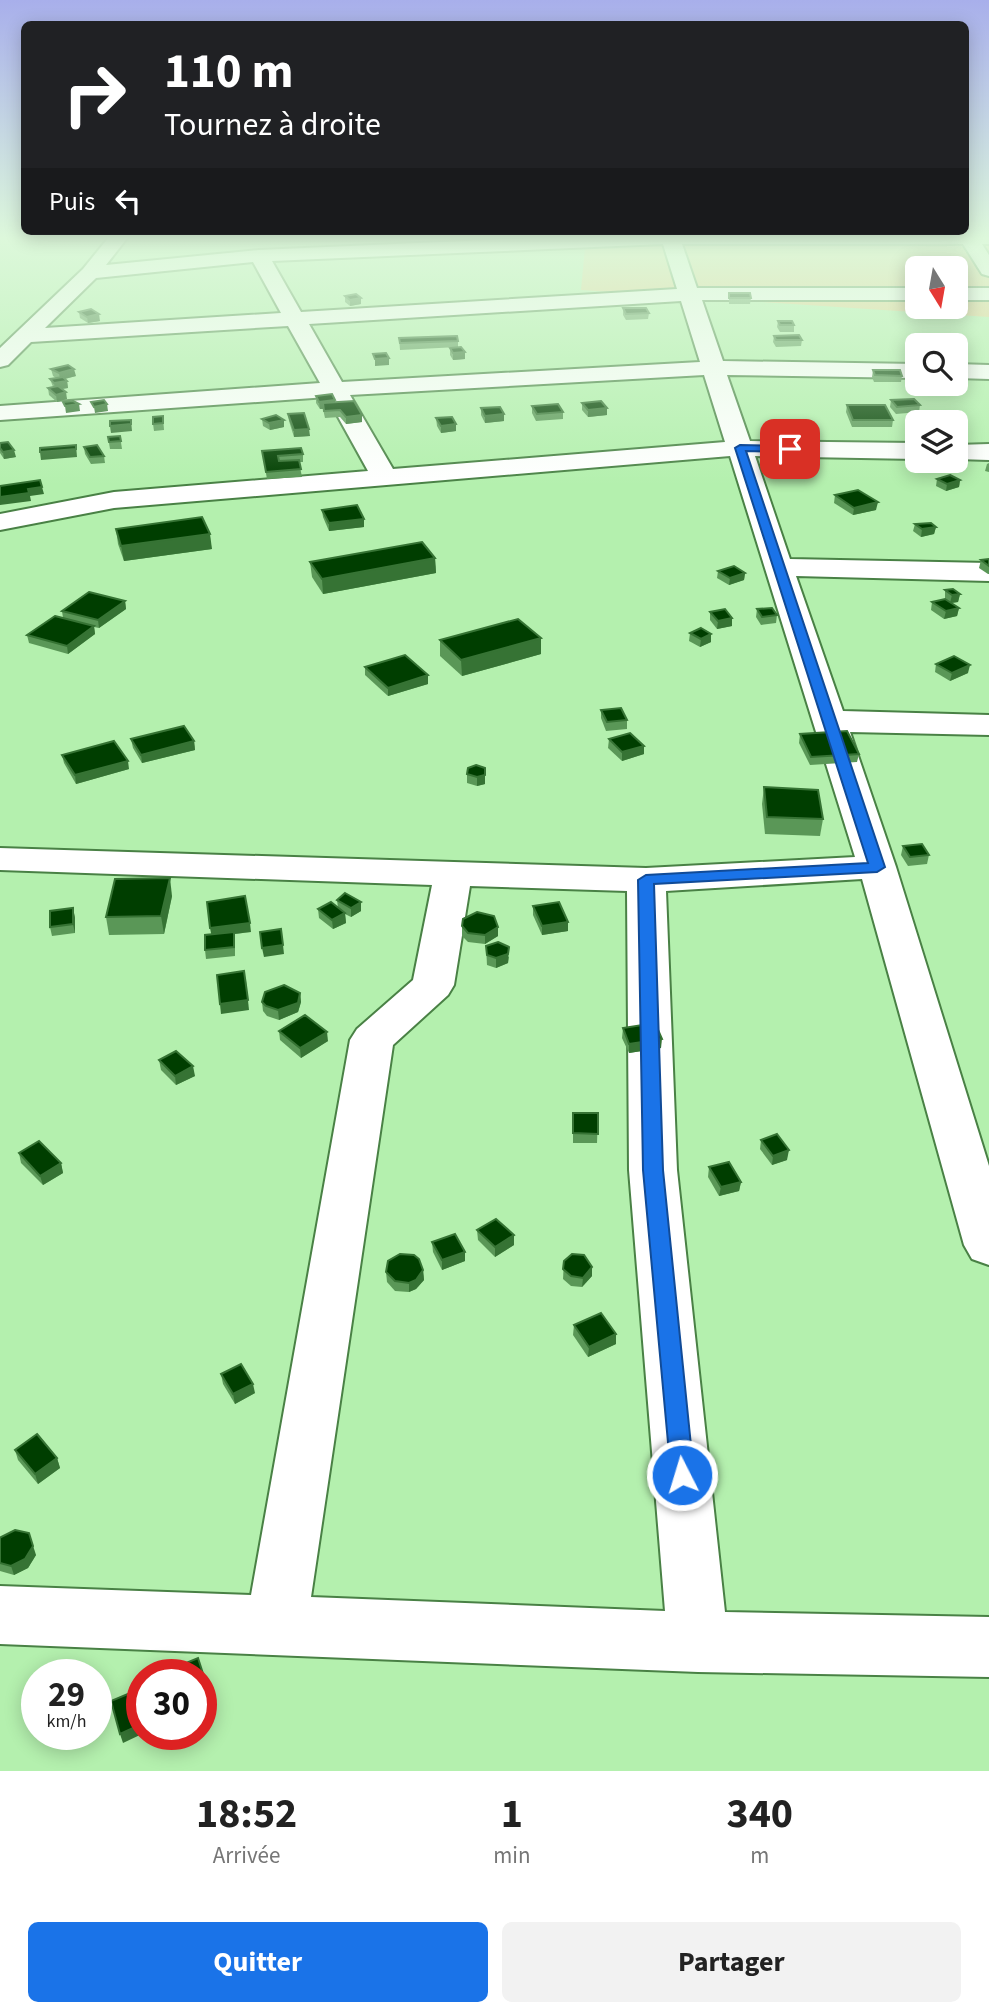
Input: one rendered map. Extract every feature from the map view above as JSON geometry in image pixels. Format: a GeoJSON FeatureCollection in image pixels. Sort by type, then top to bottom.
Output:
{"type":"FeatureCollection","features":[{"type":"Feature","properties":{"kind":"street"},"geometry":{"type":"LineString","coordinates":[[0,360],[42,320]]}},
{"type":"Feature","properties":{"kind":"street"},"geometry":{"type":"LineString","coordinates":[[24,337],[286,320]]}},
{"type":"Feature","properties":{"kind":"street"},"geometry":{"type":"LineString","coordinates":[[296,320],[385,478]]}},
{"type":"Feature","properties":{"kind":"street"},"geometry":{"type":"LineString","coordinates":[[698,320],[877,867],[989,1245]]}},
{"type":"Feature","properties":{"kind":"street"},"geometry":{"type":"LineString","coordinates":[[0,414],[335,389],[714,368],[905,370]]}},
{"type":"Feature","properties":{"kind":"street"},"geometry":{"type":"LineString","coordinates":[[968,371],[989,372]]}},
{"type":"Feature","properties":{"kind":"street"},"geometry":{"type":"LineString","coordinates":[[0,522],[114,500],[740,448],[905,451]]}},
{"type":"Feature","properties":{"kind":"street"},"geometry":{"type":"LineString","coordinates":[[968,452],[989,452]]}},
{"type":"Feature","properties":{"kind":"street"},"geometry":{"type":"LineString","coordinates":[[779,567],[989,572]]}},
{"type":"Feature","properties":{"kind":"street"},"geometry":{"type":"LineString","coordinates":[[829,721],[989,725]]}},
{"type":"Feature","properties":{"kind":"street"},"geometry":{"type":"LineString","coordinates":[[0,859],[646,880],[877,867]]}},
{"type":"Feature","properties":{"kind":"street"},"geometry":{"type":"LineString","coordinates":[[276,1626],[372,1040],[433,985],[453,874]]}},
{"type":"Feature","properties":{"kind":"street"},"geometry":{"type":"LineString","coordinates":[[646,880],[653,1170],[698,1642]]}},
{"type":"Feature","properties":{"kind":"street"},"geometry":{"type":"LineString","coordinates":[[0,1615],[698,1642],[989,1647]]}},
{"type":"Feature","properties":{"kind":"building"},"geometry":{"type":"Polygon","coordinates":[[[778,321],[792,321],[794,325],[780,325],[778,321]]]}},
{"type":"Feature","properties":{"kind":"building"},"geometry":{"type":"Polygon","coordinates":[[[799,335],[802,340],[776,340],[774,336],[799,335]]]}},
{"type":"Feature","properties":{"kind":"building"},"geometry":{"type":"Polygon","coordinates":[[[457,336],[458,341],[400,343],[399,338],[457,336]]]}},
{"type":"Feature","properties":{"kind":"building"},"geometry":{"type":"Polygon","coordinates":[[[461,347],[465,352],[453,353],[450,348],[461,347]]]}},
{"type":"Feature","properties":{"kind":"building"},"geometry":{"type":"Polygon","coordinates":[[[386,353],[389,358],[375,359],[373,354],[386,353]]]}},
{"type":"Feature","properties":{"kind":"building"},"geometry":{"type":"Polygon","coordinates":[[[68,365],[74,369],[59,373],[51,369],[68,365]]]}},
{"type":"Feature","properties":{"kind":"building"},"geometry":{"type":"Polygon","coordinates":[[[873,370],[900,370],[902,376],[875,375],[873,370]]]}},
{"type":"Feature","properties":{"kind":"building"},"geometry":{"type":"Polygon","coordinates":[[[63,377],[67,381],[54,383],[50,379],[63,377]]]}},
{"type":"Feature","properties":{"kind":"building"},"geometry":{"type":"Polygon","coordinates":[[[58,386],[66,392],[56,395],[48,388],[58,386]]]}},
{"type":"Feature","properties":{"kind":"building"},"geometry":{"type":"Polygon","coordinates":[[[332,394],[335,400],[319,402],[316,396],[332,394]]]}},
{"type":"Feature","properties":{"kind":"building"},"geometry":{"type":"Polygon","coordinates":[[[914,399],[920,405],[897,407],[891,400],[914,399]]]}},
{"type":"Feature","properties":{"kind":"building"},"geometry":{"type":"Polygon","coordinates":[[[104,400],[107,404],[94,407],[91,402],[104,400]]]}},
{"type":"Feature","properties":{"kind":"building"},"geometry":{"type":"Polygon","coordinates":[[[73,401],[79,404],[65,406],[63,402],[73,401]]]}},
{"type":"Feature","properties":{"kind":"building"},"geometry":{"type":"Polygon","coordinates":[[[354,401],[362,415],[346,417],[340,410],[324,411],[323,403],[354,401]]]}},
{"type":"Feature","properties":{"kind":"building"},"geometry":{"type":"Polygon","coordinates":[[[601,401],[607,408],[588,410],[582,403],[601,401]]]}},
{"type":"Feature","properties":{"kind":"building"},"geometry":{"type":"Polygon","coordinates":[[[558,404],[563,412],[537,414],[532,406],[558,404]]]}},
{"type":"Feature","properties":{"kind":"building"},"geometry":{"type":"Polygon","coordinates":[[[847,405],[885,405],[893,420],[853,420],[847,405]]]}},
{"type":"Feature","properties":{"kind":"building"},"geometry":{"type":"Polygon","coordinates":[[[500,407],[504,414],[485,416],[481,408],[500,407]]]}},
{"type":"Feature","properties":{"kind":"building"},"geometry":{"type":"Polygon","coordinates":[[[304,413],[309,429],[294,430],[288,414],[304,413]]]}},
{"type":"Feature","properties":{"kind":"building"},"geometry":{"type":"Polygon","coordinates":[[[276,415],[284,420],[269,423],[262,419],[276,415]]]}},
{"type":"Feature","properties":{"kind":"building"},"geometry":{"type":"Polygon","coordinates":[[[163,416],[163,423],[153,424],[153,417],[163,416]]]}},
{"type":"Feature","properties":{"kind":"building"},"geometry":{"type":"Polygon","coordinates":[[[452,417],[456,424],[441,426],[436,418],[452,417]]]}},
{"type":"Feature","properties":{"kind":"building"},"geometry":{"type":"Polygon","coordinates":[[[131,420],[131,424],[110,426],[110,421],[131,420]]]}},
{"type":"Feature","properties":{"kind":"building"},"geometry":{"type":"Polygon","coordinates":[[[120,436],[121,441],[109,442],[108,437],[120,436]]]}},
{"type":"Feature","properties":{"kind":"building"},"geometry":{"type":"Polygon","coordinates":[[[8,442],[14,450],[3,452],[0,443],[8,442]]]}},
{"type":"Feature","properties":{"kind":"building"},"geometry":{"type":"Polygon","coordinates":[[[76,445],[76,449],[40,452],[40,448],[76,445]]]}},
{"type":"Feature","properties":{"kind":"building"},"geometry":{"type":"Polygon","coordinates":[[[97,445],[104,456],[90,457],[84,447],[97,445]]]}},
{"type":"Feature","properties":{"kind":"building"},"geometry":{"type":"Polygon","coordinates":[[[301,448],[303,454],[278,456],[279,461],[299,460],[301,469],[266,472],[262,451],[301,448]]]}},
{"type":"Feature","properties":{"kind":"building"},"geometry":{"type":"Polygon","coordinates":[[[950,475],[960,480],[947,484],[937,479],[950,475]]]}},
{"type":"Feature","properties":{"kind":"building"},"geometry":{"type":"Polygon","coordinates":[[[40,480],[42,487],[28,489],[29,493],[0,497],[0,486],[40,480]]]}},
{"type":"Feature","properties":{"kind":"building"},"geometry":{"type":"Polygon","coordinates":[[[858,490],[878,502],[854,508],[835,495],[858,490]]]}},
{"type":"Feature","properties":{"kind":"building"},"geometry":{"type":"Polygon","coordinates":[[[357,505],[364,519],[329,523],[322,510],[357,505]]]}},
{"type":"Feature","properties":{"kind":"building"},"geometry":{"type":"Polygon","coordinates":[[[202,517],[210,534],[121,546],[116,529],[202,517]]]}},
{"type":"Feature","properties":{"kind":"building"},"geometry":{"type":"Polygon","coordinates":[[[931,523],[936,527],[922,529],[915,524],[931,523]]]}},
{"type":"Feature","properties":{"kind":"building"},"geometry":{"type":"Polygon","coordinates":[[[422,542],[435,558],[322,579],[310,562],[422,542]]]}},
{"type":"Feature","properties":{"kind":"building"},"geometry":{"type":"Polygon","coordinates":[[[734,566],[745,573],[730,578],[718,571],[734,566]]]}},
{"type":"Feature","properties":{"kind":"building"},"geometry":{"type":"Polygon","coordinates":[[[953,589],[960,594],[952,595],[945,590],[953,589]]]}},
{"type":"Feature","properties":{"kind":"building"},"geometry":{"type":"Polygon","coordinates":[[[89,592],[125,601],[98,620],[62,611],[89,592]]]}},
{"type":"Feature","properties":{"kind":"building"},"geometry":{"type":"Polygon","coordinates":[[[945,599],[959,608],[946,611],[932,602],[945,599]]]}},
{"type":"Feature","properties":{"kind":"building"},"geometry":{"type":"Polygon","coordinates":[[[772,608],[777,615],[762,617],[757,609],[772,608]]]}},
{"type":"Feature","properties":{"kind":"building"},"geometry":{"type":"Polygon","coordinates":[[[725,609],[732,618],[718,621],[710,612],[725,609]]]}},
{"type":"Feature","properties":{"kind":"building"},"geometry":{"type":"Polygon","coordinates":[[[55,616],[94,626],[67,646],[27,635],[55,616]]]}},
{"type":"Feature","properties":{"kind":"building"},"geometry":{"type":"Polygon","coordinates":[[[518,619],[541,638],[461,660],[440,640],[518,619]]]}},
{"type":"Feature","properties":{"kind":"building"},"geometry":{"type":"Polygon","coordinates":[[[701,628],[711,634],[701,639],[690,633],[701,628]]]}},
{"type":"Feature","properties":{"kind":"building"},"geometry":{"type":"Polygon","coordinates":[[[405,655],[428,675],[388,688],[365,667],[405,655]]]}},
{"type":"Feature","properties":{"kind":"building"},"geometry":{"type":"Polygon","coordinates":[[[954,656],[970,665],[952,673],[936,664],[954,656]]]}},
{"type":"Feature","properties":{"kind":"building"},"geometry":{"type":"Polygon","coordinates":[[[621,708],[627,720],[607,722],[601,710],[621,708]]]}},
{"type":"Feature","properties":{"kind":"building"},"geometry":{"type":"Polygon","coordinates":[[[184,726],[194,741],[141,755],[131,739],[184,726]]]}},
{"type":"Feature","properties":{"kind":"building"},"geometry":{"type":"Polygon","coordinates":[[[847,731],[859,754],[811,757],[800,734],[847,731]]]}},
{"type":"Feature","properties":{"kind":"building"},"geometry":{"type":"Polygon","coordinates":[[[630,733],[644,746],[622,752],[609,739],[630,733]]]}},
{"type":"Feature","properties":{"kind":"building"},"geometry":{"type":"Polygon","coordinates":[[[114,741],[128,761],[75,775],[62,755],[114,741]]]}},
{"type":"Feature","properties":{"kind":"building"},"geometry":{"type":"Polygon","coordinates":[[[476,765],[485,768],[485,775],[477,777],[467,774],[468,768],[476,765]]]}},
{"type":"Feature","properties":{"kind":"building"},"geometry":{"type":"Polygon","coordinates":[[[764,787],[818,790],[823,819],[767,817],[764,787]]]}},
{"type":"Feature","properties":{"kind":"building"},"geometry":{"type":"Polygon","coordinates":[[[922,844],[929,855],[910,857],[903,846],[922,844]]]}},
{"type":"Feature","properties":{"kind":"building"},"geometry":{"type":"Polygon","coordinates":[[[170,878],[161,916],[106,917],[115,879],[170,878]]]}},
{"type":"Feature","properties":{"kind":"building"},"geometry":{"type":"Polygon","coordinates":[[[345,893],[361,902],[351,908],[337,900],[345,893]]]}},
{"type":"Feature","properties":{"kind":"building"},"geometry":{"type":"Polygon","coordinates":[[[245,896],[250,923],[210,928],[207,902],[245,896]]]}},
{"type":"Feature","properties":{"kind":"building"},"geometry":{"type":"Polygon","coordinates":[[[331,902],[345,913],[332,920],[318,909],[331,902]]]}},
{"type":"Feature","properties":{"kind":"building"},"geometry":{"type":"Polygon","coordinates":[[[559,902],[568,922],[542,926],[533,906],[559,902]]]}},
{"type":"Feature","properties":{"kind":"building"},"geometry":{"type":"Polygon","coordinates":[[[73,908],[73,924],[50,927],[50,911],[73,908]]]}},
{"type":"Feature","properties":{"kind":"building"},"geometry":{"type":"Polygon","coordinates":[[[477,912],[494,916],[498,927],[485,935],[468,933],[462,926],[463,919],[477,912]]]}},
{"type":"Feature","properties":{"kind":"building"},"geometry":{"type":"Polygon","coordinates":[[[281,929],[283,945],[262,948],[260,932],[281,929]]]}},
{"type":"Feature","properties":{"kind":"building"},"geometry":{"type":"Polygon","coordinates":[[[234,932],[234,947],[205,950],[205,935],[234,932]]]}},
{"type":"Feature","properties":{"kind":"building"},"geometry":{"type":"Polygon","coordinates":[[[498,942],[509,947],[508,954],[496,958],[487,955],[486,946],[498,942]]]}},
{"type":"Feature","properties":{"kind":"building"},"geometry":{"type":"Polygon","coordinates":[[[244,971],[248,1000],[220,1004],[217,975],[244,971]]]}},
{"type":"Feature","properties":{"kind":"building"},"geometry":{"type":"Polygon","coordinates":[[[284,985],[300,993],[298,1003],[278,1010],[262,1002],[265,992],[284,985]]]}},
{"type":"Feature","properties":{"kind":"building"},"geometry":{"type":"Polygon","coordinates":[[[305,1015],[327,1032],[300,1048],[279,1031],[305,1015]]]}},
{"type":"Feature","properties":{"kind":"building"},"geometry":{"type":"Polygon","coordinates":[[[655,1023],[662,1039],[629,1044],[623,1028],[655,1023]]]}},
{"type":"Feature","properties":{"kind":"building"},"geometry":{"type":"Polygon","coordinates":[[[176,1051],[193,1066],[175,1076],[159,1060],[176,1051]]]}},
{"type":"Feature","properties":{"kind":"building"},"geometry":{"type":"Polygon","coordinates":[[[573,1113],[598,1113],[598,1134],[573,1133],[573,1113]]]}},
{"type":"Feature","properties":{"kind":"building"},"geometry":{"type":"Polygon","coordinates":[[[777,1134],[789,1150],[773,1156],[761,1140],[777,1134]]]}},
{"type":"Feature","properties":{"kind":"building"},"geometry":{"type":"Polygon","coordinates":[[[39,1141],[61,1163],[40,1176],[19,1153],[39,1141]]]}},
{"type":"Feature","properties":{"kind":"building"},"geometry":{"type":"Polygon","coordinates":[[[729,1162],[741,1182],[721,1187],[709,1167],[729,1162]]]}},
{"type":"Feature","properties":{"kind":"building"},"geometry":{"type":"Polygon","coordinates":[[[496,1219],[514,1235],[495,1247],[477,1230],[496,1219]]]}},
{"type":"Feature","properties":{"kind":"building"},"geometry":{"type":"Polygon","coordinates":[[[455,1234],[465,1252],[442,1260],[432,1242],[455,1234]]]}},
{"type":"Feature","properties":{"kind":"building"},"geometry":{"type":"Polygon","coordinates":[[[400,1254],[414,1255],[419,1259],[423,1270],[416,1280],[409,1283],[395,1281],[386,1272],[388,1261],[400,1254]]]}},
{"type":"Feature","properties":{"kind":"building"},"geometry":{"type":"Polygon","coordinates":[[[572,1254],[584,1255],[592,1267],[583,1278],[571,1276],[563,1269],[564,1261],[572,1254]]]}},
{"type":"Feature","properties":{"kind":"building"},"geometry":{"type":"Polygon","coordinates":[[[601,1313],[616,1334],[589,1347],[574,1325],[601,1313]]]}},
{"type":"Feature","properties":{"kind":"building"},"geometry":{"type":"Polygon","coordinates":[[[241,1364],[253,1384],[233,1394],[221,1374],[241,1364]]]}},
{"type":"Feature","properties":{"kind":"building"},"geometry":{"type":"Polygon","coordinates":[[[37,1434],[57,1458],[35,1474],[15,1450],[37,1434]]]}},
{"type":"Feature","properties":{"kind":"building"},"geometry":{"type":"Polygon","coordinates":[[[15,1530],[29,1533],[33,1546],[25,1559],[11,1566],[0,1563],[0,1538],[15,1530]]]}},
{"type":"Feature","properties":{"kind":"building"},"geometry":{"type":"Polygon","coordinates":[[[126,1695],[126,1731],[120,1734],[112,1705],[112,1701],[126,1695]]]}},
{"type":"Feature","properties":{"kind":"route"},"geometry":{"type":"LineString","coordinates":[[682,1475],[653,1170],[646,880],[877,867],[740,448],[790,449]]}}]}
